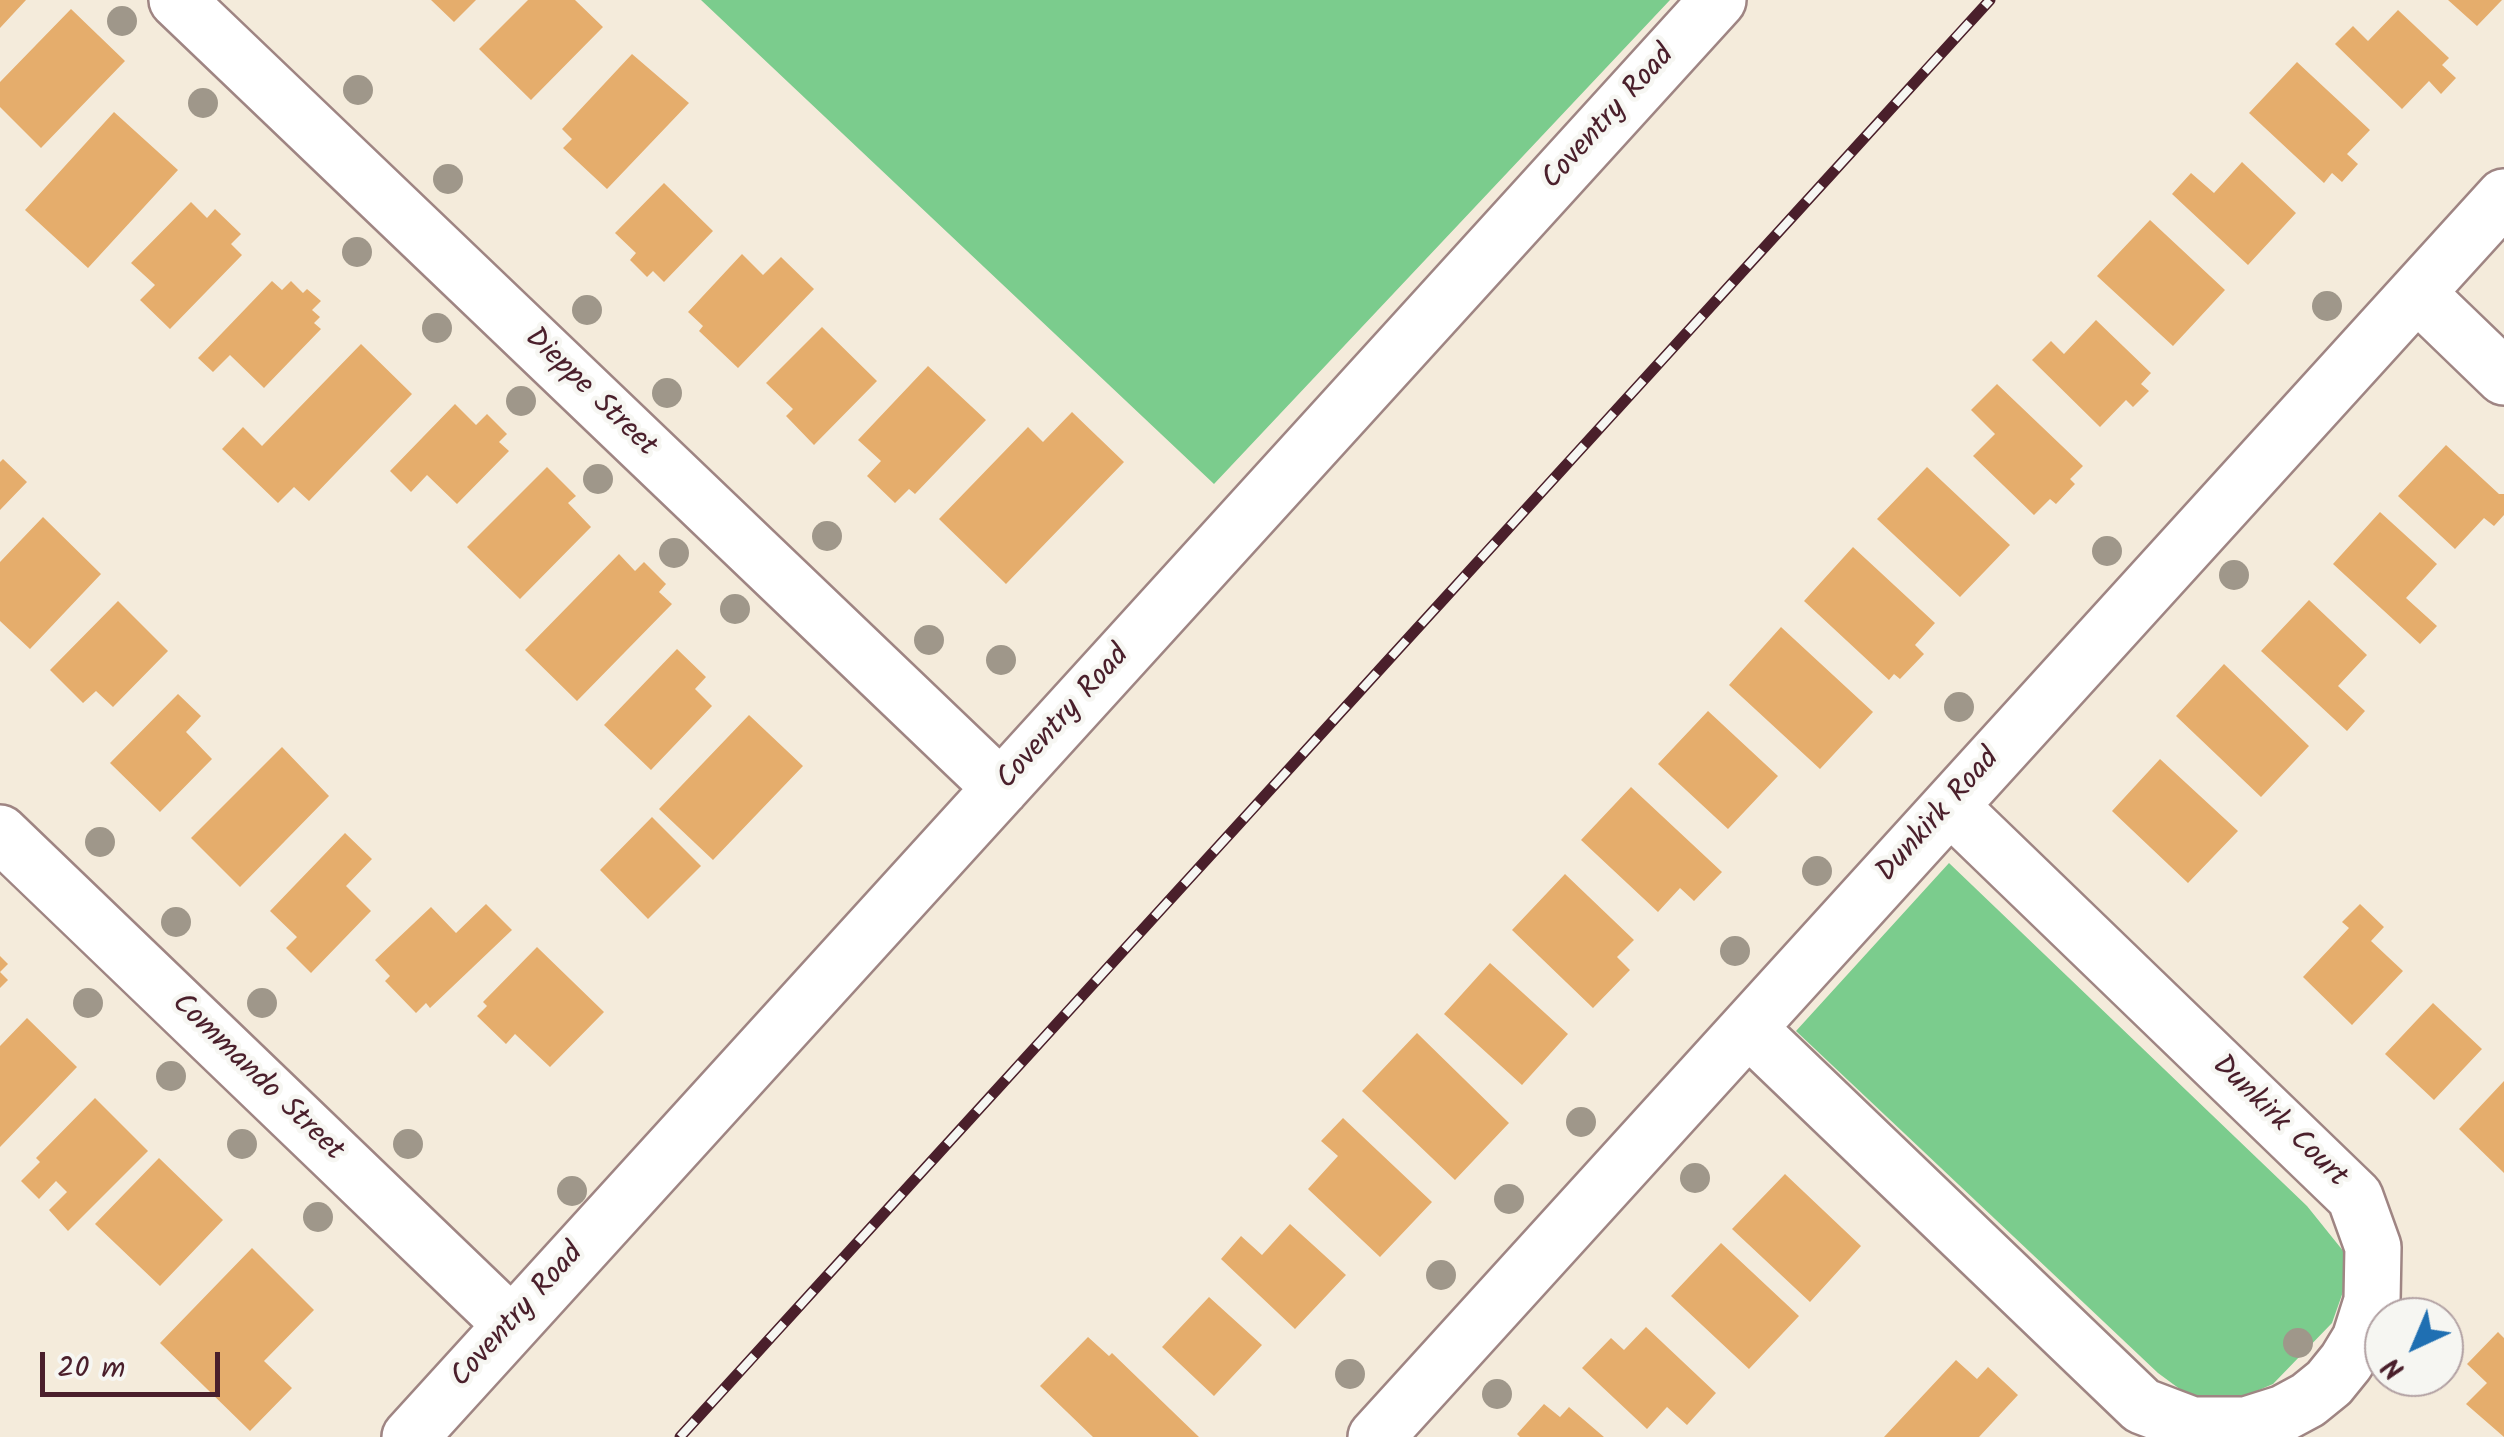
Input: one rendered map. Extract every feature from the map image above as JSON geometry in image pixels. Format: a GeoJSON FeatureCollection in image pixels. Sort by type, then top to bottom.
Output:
{"type":"FeatureCollection","features":[{"type":"Feature","properties":{"kind":"street","name":"Dieppe Street"},"geometry":{"type":"LineString","coordinates":[[177,0],[1001,788]]}},
{"type":"Feature","properties":{"kind":"street","name":"Coventry Road"},"geometry":{"type":"LineString","coordinates":[[410,1437],[1718,0]]}},
{"type":"Feature","properties":{"kind":"street","name":"Dunkirk Road"},"geometry":{"type":"LineString","coordinates":[[1376,1437],[2504,197]]}},
{"type":"Feature","properties":{"kind":"street"},"geometry":{"type":"LineString","coordinates":[[2417,293],[2504,377]]}},
{"type":"Feature","properties":{"kind":"street","name":"Dunkirk Court"},"geometry":{"type":"LineString","coordinates":[[1748,1028],[2142,1406],[2192,1424],[2246,1425],[2296,1407],[2329,1383],[2360,1339],[2372,1301],[2373,1248],[2354,1196],[1950,806]]}},
{"type":"Feature","properties":{"kind":"street","name":"Commando Street"},"geometry":{"type":"LineString","coordinates":[[0,833],[512,1325]]}},
{"type":"Feature","properties":{"kind":"green space"},"geometry":{"type":"Polygon","coordinates":[[[701,0],[1670,0],[1214,484],[701,0]]]}},
{"type":"Feature","properties":{"kind":"green space"},"geometry":{"type":"Polygon","coordinates":[[[1949,863],[2307,1206],[2344,1252],[2344,1289],[2332,1323],[2273,1384],[2231,1402],[2192,1398],[2158,1373],[1796,1031],[1949,863]]]}},
{"type":"Feature","properties":{"kind":"building"},"geometry":{"type":"Polygon","coordinates":[[[0,0],[26,0],[0,28],[0,0]]]}},
{"type":"Feature","properties":{"kind":"building"},"geometry":{"type":"Polygon","coordinates":[[[431,0],[476,0],[454,22],[431,0]]]}},
{"type":"Feature","properties":{"kind":"building"},"geometry":{"type":"Polygon","coordinates":[[[528,0],[575,0],[603,27],[531,100],[479,49],[528,0]]]}},
{"type":"Feature","properties":{"kind":"building"},"geometry":{"type":"Polygon","coordinates":[[[2448,0],[2502,0],[2477,26],[2448,0]]]}},
{"type":"Feature","properties":{"kind":"building"},"geometry":{"type":"Polygon","coordinates":[[[71,9],[125,61],[41,148],[0,107],[0,82],[71,9]]]}},
{"type":"Feature","properties":{"kind":"building"},"geometry":{"type":"Polygon","coordinates":[[[2398,10],[2449,58],[2442,65],[2456,78],[2441,94],[2429,81],[2402,109],[2335,44],[2353,26],[2368,41],[2398,10]]]}},
{"type":"Feature","properties":{"kind":"building"},"geometry":{"type":"Polygon","coordinates":[[[632,54],[689,103],[607,189],[563,148],[572,139],[562,129],[632,54]]]}},
{"type":"Feature","properties":{"kind":"building"},"geometry":{"type":"Polygon","coordinates":[[[2297,62],[2370,130],[2347,154],[2358,164],[2342,182],[2332,173],[2324,183],[2249,113],[2297,62]]]}},
{"type":"Feature","properties":{"kind":"building"},"geometry":{"type":"Polygon","coordinates":[[[114,112],[178,170],[88,268],[25,210],[114,112]]]}},
{"type":"Feature","properties":{"kind":"building"},"geometry":{"type":"Polygon","coordinates":[[[2242,162],[2296,213],[2248,265],[2172,194],[2191,173],[2214,193],[2242,162]]]}},
{"type":"Feature","properties":{"kind":"building"},"geometry":{"type":"Polygon","coordinates":[[[664,183],[713,231],[664,282],[653,271],[647,277],[630,260],[636,253],[615,233],[664,183]]]}},
{"type":"Feature","properties":{"kind":"building"},"geometry":{"type":"Polygon","coordinates":[[[191,202],[207,218],[215,209],[241,234],[231,244],[242,255],[170,329],[140,300],[155,285],[131,263],[191,202]]]}},
{"type":"Feature","properties":{"kind":"building"},"geometry":{"type":"Polygon","coordinates":[[[2150,220],[2225,290],[2173,346],[2097,276],[2150,220]]]}},
{"type":"Feature","properties":{"kind":"building"},"geometry":{"type":"Polygon","coordinates":[[[742,254],[763,275],[781,257],[814,289],[738,368],[699,331],[703,326],[688,312],[742,254]]]}},
{"type":"Feature","properties":{"kind":"building"},"geometry":{"type":"Polygon","coordinates":[[[272,281],[282,290],[291,281],[303,293],[307,289],[321,301],[312,310],[320,317],[314,323],[321,329],[264,388],[230,355],[213,372],[198,358],[272,281]]]}},
{"type":"Feature","properties":{"kind":"building"},"geometry":{"type":"Polygon","coordinates":[[[2096,320],[2151,373],[2141,384],[2149,391],[2133,407],[2126,400],[2100,427],[2032,360],[2051,341],[2064,354],[2096,320]]]}},
{"type":"Feature","properties":{"kind":"building"},"geometry":{"type":"Polygon","coordinates":[[[822,327],[877,381],[814,445],[786,416],[793,409],[766,383],[822,327]]]}},
{"type":"Feature","properties":{"kind":"building"},"geometry":{"type":"Polygon","coordinates":[[[361,344],[412,394],[309,501],[294,487],[278,503],[222,449],[243,427],[262,446],[361,344]]]}},
{"type":"Feature","properties":{"kind":"building"},"geometry":{"type":"Polygon","coordinates":[[[928,366],[986,420],[915,494],[909,489],[895,503],[867,476],[881,461],[858,440],[928,366]]]}},
{"type":"Feature","properties":{"kind":"building"},"geometry":{"type":"Polygon","coordinates":[[[1997,384],[2083,466],[2070,479],[2075,484],[2056,504],[2050,499],[2034,515],[1973,456],[1995,434],[1971,410],[1997,384]]]}},
{"type":"Feature","properties":{"kind":"building"},"geometry":{"type":"Polygon","coordinates":[[[455,404],[476,425],[487,414],[507,434],[499,442],[509,451],[457,504],[427,475],[411,492],[390,471],[455,404]]]}},
{"type":"Feature","properties":{"kind":"building"},"geometry":{"type":"Polygon","coordinates":[[[1072,412],[1124,462],[1006,584],[939,519],[1028,427],[1043,442],[1072,412]]]}},
{"type":"Feature","properties":{"kind":"building"},"geometry":{"type":"Polygon","coordinates":[[[2446,445],[2499,494],[2504,494],[2504,515],[2494,526],[2484,518],[2455,549],[2398,496],[2446,445]]]}},
{"type":"Feature","properties":{"kind":"building"},"geometry":{"type":"Polygon","coordinates":[[[3,459],[27,482],[0,510],[0,462],[3,459]]]}},
{"type":"Feature","properties":{"kind":"building"},"geometry":{"type":"Polygon","coordinates":[[[547,467],[576,496],[568,503],[591,527],[520,599],[467,547],[547,467]]]}},
{"type":"Feature","properties":{"kind":"building"},"geometry":{"type":"Polygon","coordinates":[[[1927,467],[2010,545],[1960,597],[1877,519],[1927,467]]]}},
{"type":"Feature","properties":{"kind":"building"},"geometry":{"type":"Polygon","coordinates":[[[2380,512],[2437,564],[2406,598],[2437,626],[2420,644],[2333,564],[2380,512]]]}},
{"type":"Feature","properties":{"kind":"building"},"geometry":{"type":"Polygon","coordinates":[[[43,517],[101,574],[30,649],[0,621],[0,562],[43,517]]]}},
{"type":"Feature","properties":{"kind":"building"},"geometry":{"type":"Polygon","coordinates":[[[1853,547],[1935,623],[1915,645],[1924,654],[1900,679],[1894,674],[1889,680],[1804,601],[1853,547]]]}},
{"type":"Feature","properties":{"kind":"building"},"geometry":{"type":"Polygon","coordinates":[[[619,554],[635,571],[644,562],[666,584],[659,592],[672,604],[577,701],[525,650],[619,554]]]}},
{"type":"Feature","properties":{"kind":"building"},"geometry":{"type":"Polygon","coordinates":[[[2309,600],[2367,655],[2338,686],[2365,711],[2347,731],[2261,651],[2309,600]]]}},
{"type":"Feature","properties":{"kind":"building"},"geometry":{"type":"Polygon","coordinates":[[[118,601],[168,651],[113,707],[96,691],[83,703],[50,670],[118,601]]]}},
{"type":"Feature","properties":{"kind":"building"},"geometry":{"type":"Polygon","coordinates":[[[1781,627],[1873,712],[1820,769],[1729,685],[1781,627]]]}},
{"type":"Feature","properties":{"kind":"building"},"geometry":{"type":"Polygon","coordinates":[[[677,649],[706,677],[695,689],[712,706],[651,770],[604,725],[677,649]]]}},
{"type":"Feature","properties":{"kind":"building"},"geometry":{"type":"Polygon","coordinates":[[[2224,664],[2309,746],[2261,797],[2176,716],[2224,664]]]}},
{"type":"Feature","properties":{"kind":"building"},"geometry":{"type":"Polygon","coordinates":[[[178,694],[201,716],[186,732],[212,759],[160,812],[110,763],[178,694]]]}},
{"type":"Feature","properties":{"kind":"building"},"geometry":{"type":"Polygon","coordinates":[[[1708,711],[1778,776],[1728,829],[1658,764],[1708,711]]]}},
{"type":"Feature","properties":{"kind":"building"},"geometry":{"type":"Polygon","coordinates":[[[749,715],[803,766],[713,860],[659,809],[749,715]]]}},
{"type":"Feature","properties":{"kind":"building"},"geometry":{"type":"Polygon","coordinates":[[[282,747],[329,796],[240,887],[191,838],[282,747]]]}},
{"type":"Feature","properties":{"kind":"building"},"geometry":{"type":"Polygon","coordinates":[[[2160,759],[2238,831],[2188,883],[2112,811],[2160,759]]]}},
{"type":"Feature","properties":{"kind":"building"},"geometry":{"type":"Polygon","coordinates":[[[1631,787],[1722,872],[1694,901],[1680,888],[1658,912],[1581,840],[1631,787]]]}},
{"type":"Feature","properties":{"kind":"building"},"geometry":{"type":"Polygon","coordinates":[[[652,817],[701,866],[648,919],[600,870],[652,817]]]}},
{"type":"Feature","properties":{"kind":"building"},"geometry":{"type":"Polygon","coordinates":[[[345,833],[372,859],[346,886],[371,911],[311,973],[286,948],[297,937],[270,911],[345,833]]]}},
{"type":"Feature","properties":{"kind":"building"},"geometry":{"type":"Polygon","coordinates":[[[1565,874],[1634,940],[1617,957],[1630,970],[1593,1008],[1512,930],[1565,874]]]}},
{"type":"Feature","properties":{"kind":"building"},"geometry":{"type":"Polygon","coordinates":[[[486,904],[512,930],[430,1008],[426,1003],[416,1013],[385,981],[390,976],[375,960],[431,907],[456,933],[486,904]]]}},
{"type":"Feature","properties":{"kind":"building"},"geometry":{"type":"Polygon","coordinates":[[[2360,904],[2384,927],[2371,941],[2403,971],[2352,1025],[2303,977],[2349,928],[2342,922],[2360,904]]]}},
{"type":"Feature","properties":{"kind":"building"},"geometry":{"type":"Polygon","coordinates":[[[537,947],[604,1012],[550,1067],[515,1034],[506,1044],[477,1016],[487,1006],[483,1002],[537,947]]]}},
{"type":"Feature","properties":{"kind":"building"},"geometry":{"type":"Polygon","coordinates":[[[0,956],[8,964],[0,972],[0,956]]]}},
{"type":"Feature","properties":{"kind":"building"},"geometry":{"type":"Polygon","coordinates":[[[1490,963],[1568,1034],[1522,1085],[1444,1014],[1490,963]]]}},
{"type":"Feature","properties":{"kind":"building"},"geometry":{"type":"Polygon","coordinates":[[[0,972],[8,980],[0,988],[0,972]]]}},
{"type":"Feature","properties":{"kind":"building"},"geometry":{"type":"Polygon","coordinates":[[[2433,1003],[2482,1049],[2434,1100],[2385,1054],[2433,1003]]]}},
{"type":"Feature","properties":{"kind":"building"},"geometry":{"type":"Polygon","coordinates":[[[27,1018],[77,1067],[0,1147],[0,1046],[27,1018]]]}},
{"type":"Feature","properties":{"kind":"building"},"geometry":{"type":"Polygon","coordinates":[[[1417,1033],[1509,1123],[1455,1180],[1362,1091],[1417,1033]]]}},
{"type":"Feature","properties":{"kind":"building"},"geometry":{"type":"Polygon","coordinates":[[[2504,1081],[2504,1173],[2459,1129],[2504,1081]]]}},
{"type":"Feature","properties":{"kind":"building"},"geometry":{"type":"Polygon","coordinates":[[[95,1098],[148,1151],[68,1231],[49,1210],[67,1192],[56,1181],[39,1199],[21,1181],[40,1162],[36,1158],[95,1098]]]}},
{"type":"Feature","properties":{"kind":"building"},"geometry":{"type":"Polygon","coordinates":[[[1343,1118],[1432,1202],[1380,1257],[1308,1189],[1338,1156],[1321,1141],[1343,1118]]]}},
{"type":"Feature","properties":{"kind":"building"},"geometry":{"type":"Polygon","coordinates":[[[159,1158],[223,1220],[160,1286],[95,1224],[159,1158]]]}},
{"type":"Feature","properties":{"kind":"building"},"geometry":{"type":"Polygon","coordinates":[[[1785,1174],[1861,1246],[1810,1302],[1732,1229],[1785,1174]]]}},
{"type":"Feature","properties":{"kind":"building"},"geometry":{"type":"Polygon","coordinates":[[[1290,1224],[1346,1275],[1295,1329],[1221,1259],[1241,1236],[1262,1255],[1290,1224]]]}},
{"type":"Feature","properties":{"kind":"building"},"geometry":{"type":"Polygon","coordinates":[[[1721,1243],[1799,1316],[1749,1369],[1671,1296],[1721,1243]]]}},
{"type":"Feature","properties":{"kind":"building"},"geometry":{"type":"Polygon","coordinates":[[[252,1248],[314,1310],[264,1361],[292,1388],[250,1431],[160,1343],[252,1248]]]}},
{"type":"Feature","properties":{"kind":"building"},"geometry":{"type":"Polygon","coordinates":[[[1209,1297],[1262,1345],[1214,1396],[1162,1347],[1209,1297]]]}},
{"type":"Feature","properties":{"kind":"building"},"geometry":{"type":"Polygon","coordinates":[[[1646,1327],[1716,1393],[1687,1425],[1667,1407],[1647,1429],[1582,1368],[1611,1338],[1624,1350],[1646,1327]]]}},
{"type":"Feature","properties":{"kind":"building"},"geometry":{"type":"Polygon","coordinates":[[[2498,1332],[2504,1338],[2504,1437],[2466,1404],[2487,1383],[2467,1364],[2498,1332]]]}},
{"type":"Feature","properties":{"kind":"building"},"geometry":{"type":"Polygon","coordinates":[[[1088,1337],[1109,1356],[1112,1353],[1199,1437],[1093,1437],[1040,1386],[1088,1337]]]}},
{"type":"Feature","properties":{"kind":"building"},"geometry":{"type":"Polygon","coordinates":[[[1956,1360],[1977,1379],[1988,1367],[2018,1395],[1979,1437],[1884,1437],[1956,1360]]]}},
{"type":"Feature","properties":{"kind":"building"},"geometry":{"type":"Polygon","coordinates":[[[1544,1404],[1560,1417],[1569,1407],[1604,1437],[1520,1437],[1517,1434],[1544,1404]]]}},
{"type":"Feature","properties":{"kind":"railway"},"geometry":{"type":"LineString","coordinates":[[680,1437],[1990,0]]}}]}
